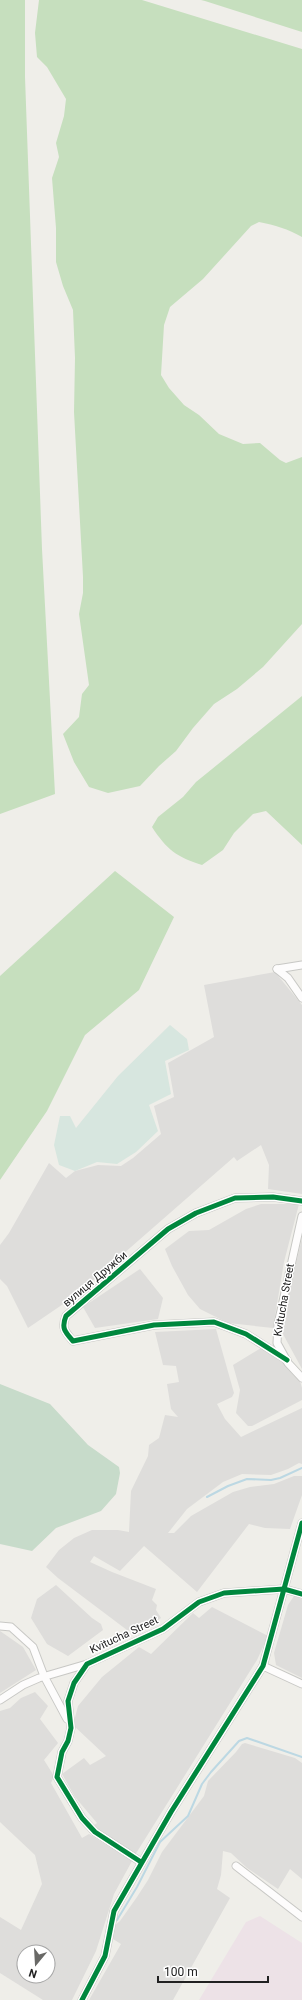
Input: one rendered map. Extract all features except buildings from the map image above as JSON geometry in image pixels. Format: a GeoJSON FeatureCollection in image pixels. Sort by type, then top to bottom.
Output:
{"type":"FeatureCollection","features":[{"type":"Feature","properties":{"kind":"street"},"geometry":{"type":"LineString","coordinates":[[302,965],[277,969],[288,978],[302,998]]}},
{"type":"Feature","properties":{"kind":"street","name":"вулиця Дружби"},"geometry":{"type":"LineString","coordinates":[[287,1360],[246,1334],[214,1322],[154,1325],[72,1341],[64,1331],[63,1324],[66,1316],[168,1229],[196,1213],[235,1198],[273,1197],[302,1202]]}},
{"type":"Feature","properties":{"kind":"street","name":"Kvitucha Street"},"geometry":{"type":"LineString","coordinates":[[302,1216],[278,1324],[277,1342],[287,1360],[302,1378]]}},
{"type":"Feature","properties":{"kind":"street"},"geometry":{"type":"LineString","coordinates":[[82,2000],[105,1956],[114,1911],[141,1862],[262,1666],[302,1523]]}},
{"type":"Feature","properties":{"kind":"street","name":"Kvitucha Street"},"geometry":{"type":"LineString","coordinates":[[141,1862],[94,1832],[82,1818],[57,1777],[62,1752],[69,1735],[70,1728],[68,1701],[74,1683],[86,1664],[163,1629],[199,1602],[224,1593],[284,1589],[302,1594]]}},
{"type":"Feature","properties":{"kind":"street"},"geometry":{"type":"LineString","coordinates":[[0,1626],[11,1627],[34,1647],[44,1676],[58,1699],[69,1722]]}},
{"type":"Feature","properties":{"kind":"street"},"geometry":{"type":"LineString","coordinates":[[0,1700],[23,1685],[44,1676],[86,1664]]}},
{"type":"Feature","properties":{"kind":"street"},"geometry":{"type":"LineString","coordinates":[[262,1666],[302,1684]]}},
{"type":"Feature","properties":{"kind":"street"},"geometry":{"type":"LineString","coordinates":[[236,1866],[302,1917]]}},
{"type":"Feature","properties":{"kind":"shaded area"},"geometry":{"type":"Polygon","coordinates":[[[275,972],[302,1005],[302,1194],[268,1189],[269,1165],[261,1145],[237,1161],[234,1157],[75,1296],[28,1328],[7,1286],[0,1279],[0,1245],[9,1233],[49,1163],[66,1178],[75,1171],[98,1165],[121,1166],[133,1158],[161,1134],[154,1106],[174,1097],[168,1063],[214,1037],[204,985],[275,972]]]}},
{"type":"Feature","properties":{"kind":"shaded area"},"geometry":{"type":"Polygon","coordinates":[[[170,1025],[187,1039],[189,1050],[165,1061],[171,1094],[149,1105],[158,1131],[136,1152],[117,1164],[97,1162],[75,1171],[59,1165],[54,1145],[60,1116],[70,1116],[76,1128],[118,1076],[170,1025]]]}},
{"type":"Feature","properties":{"kind":"shaded area"},"geometry":{"type":"Polygon","coordinates":[[[261,1204],[299,1204],[284,1262],[273,1328],[228,1323],[200,1309],[188,1295],[172,1266],[165,1249],[189,1231],[209,1230],[246,1209],[261,1204]]]}},
{"type":"Feature","properties":{"kind":"shaded area"},"geometry":{"type":"Polygon","coordinates":[[[302,1238],[302,1369],[283,1334],[283,1320],[302,1238]]]}},
{"type":"Feature","properties":{"kind":"shaded area"},"geometry":{"type":"Polygon","coordinates":[[[140,1269],[163,1298],[158,1319],[95,1328],[83,1307],[140,1269]]]}},
{"type":"Feature","properties":{"kind":"shaded area"},"geometry":{"type":"Polygon","coordinates":[[[216,1329],[234,1393],[232,1397],[217,1404],[225,1419],[241,1437],[302,1408],[302,1464],[299,1463],[271,1475],[242,1474],[223,1482],[187,1509],[168,1533],[174,1533],[191,1516],[233,1492],[250,1487],[274,1484],[294,1476],[302,1476],[302,1495],[290,1529],[265,1528],[249,1524],[197,1592],[144,1546],[120,1571],[94,1556],[90,1562],[156,1589],[152,1600],[157,1605],[156,1610],[161,1618],[140,1632],[127,1630],[58,1578],[46,1567],[59,1550],[74,1538],[92,1530],[118,1530],[129,1532],[131,1491],[148,1456],[149,1445],[159,1438],[165,1415],[178,1417],[171,1409],[167,1384],[179,1382],[176,1366],[163,1365],[155,1332],[216,1329]]]}},
{"type":"Feature","properties":{"kind":"shaded area"},"geometry":{"type":"Polygon","coordinates":[[[261,1348],[283,1362],[300,1381],[302,1388],[302,1400],[252,1426],[248,1426],[236,1413],[240,1390],[233,1365],[261,1348]]]}},
{"type":"Feature","properties":{"kind":"shaded area"},"geometry":{"type":"Polygon","coordinates":[[[56,1585],[92,1618],[101,1624],[103,1630],[68,1656],[47,1644],[31,1618],[37,1599],[56,1585]]]}},
{"type":"Feature","properties":{"kind":"shaded area"},"geometry":{"type":"Polygon","coordinates":[[[294,1596],[302,1599],[302,1678],[276,1665],[274,1653],[288,1605],[294,1596]]]}},
{"type":"Feature","properties":{"kind":"shaded area"},"geometry":{"type":"Polygon","coordinates":[[[212,1607],[268,1636],[257,1660],[135,1855],[93,1826],[97,1823],[75,1797],[62,1774],[84,1758],[90,1765],[106,1756],[73,1725],[78,1706],[102,1677],[139,1647],[151,1654],[193,1613],[199,1618],[212,1607]]]}},
{"type":"Feature","properties":{"kind":"shaded area"},"geometry":{"type":"Polygon","coordinates":[[[0,1631],[23,1647],[36,1670],[0,1693],[0,1631]]]}},
{"type":"Feature","properties":{"kind":"shaded area"},"geometry":{"type":"Polygon","coordinates":[[[35,1692],[48,1706],[40,1719],[58,1743],[44,1760],[54,1776],[51,1783],[82,1838],[89,1834],[132,1861],[114,1894],[96,1951],[72,2000],[43,2000],[18,1984],[56,1984],[56,1944],[16,1944],[16,1983],[0,1973],[0,1917],[21,1930],[42,1884],[35,1855],[0,1822],[0,1711],[10,1708],[21,1698],[35,1692]]]}},
{"type":"Feature","properties":{"kind":"shaded area"},"geometry":{"type":"Polygon","coordinates":[[[245,1743],[295,1758],[302,1763],[302,1879],[290,1869],[278,1889],[247,1868],[231,1853],[223,1851],[221,1875],[217,1889],[230,1898],[173,2000],[89,2000],[121,1944],[113,1939],[114,1926],[120,1921],[137,1897],[148,1880],[162,1852],[204,1796],[208,1781],[242,1744],[245,1743]]]}},
{"type":"Feature","properties":{"kind":"shaded area"},"geometry":{"type":"Polygon","coordinates":[[[260,1916],[302,1943],[302,2000],[199,2000],[246,1922],[260,1916]]]}},
{"type":"Feature","properties":{"kind":"green space"},"geometry":{"type":"Polygon","coordinates":[[[0,0],[25,0],[25,77],[42,549],[55,794],[0,814],[0,0]]]}},
{"type":"Feature","properties":{"kind":"green space"},"geometry":{"type":"Polygon","coordinates":[[[39,0],[142,0],[302,49],[302,237],[265,223],[259,222],[251,226],[203,279],[170,307],[164,325],[161,375],[169,388],[184,405],[199,415],[219,434],[243,444],[260,443],[280,460],[286,463],[302,457],[302,624],[263,667],[237,689],[214,704],[193,728],[176,751],[140,786],[108,793],[89,787],[74,762],[63,734],[79,717],[82,694],[89,685],[79,614],[83,593],[83,577],[74,412],[75,358],[73,310],[63,286],[56,262],[56,228],[52,178],[59,157],[56,143],[64,116],[66,99],[47,67],[37,57],[35,33],[39,0]]]}},
{"type":"Feature","properties":{"kind":"green space"},"geometry":{"type":"Polygon","coordinates":[[[201,0],[302,0],[302,32],[205,1],[201,0]]]}},
{"type":"Feature","properties":{"kind":"green space"},"geometry":{"type":"Polygon","coordinates":[[[302,696],[302,845],[266,811],[253,814],[234,833],[223,850],[202,865],[173,852],[163,842],[152,827],[158,817],[183,797],[196,782],[302,696]]]}},
{"type":"Feature","properties":{"kind":"green space"},"geometry":{"type":"Polygon","coordinates":[[[115,871],[174,917],[139,990],[85,1035],[47,1111],[0,1180],[0,976],[115,871]]]}},
{"type":"Feature","properties":{"kind":"green space"},"geometry":{"type":"Polygon","coordinates":[[[0,1384],[50,1404],[88,1445],[119,1467],[120,1473],[116,1494],[101,1511],[56,1528],[32,1551],[0,1544],[0,1384]]]}},
{"type":"Feature","properties":{"kind":"waterway"},"geometry":{"type":"LineString","coordinates":[[207,1497],[228,1486],[247,1479],[271,1480],[280,1478],[302,1468]]}},
{"type":"Feature","properties":{"kind":"waterway"},"geometry":{"type":"LineString","coordinates":[[117,1920],[137,1887],[160,1842],[188,1816],[202,1784],[239,1741],[247,1738],[302,1757]]}},
{"type":"Feature","properties":{"kind":"cycle path"},"geometry":{"type":"LineString","coordinates":[[287,1360],[246,1334],[214,1322],[154,1325],[73,1341],[66,1332],[64,1324],[66,1316],[168,1229],[196,1213],[235,1198],[273,1197],[302,1201]]}},
{"type":"Feature","properties":{"kind":"cycle path"},"geometry":{"type":"LineString","coordinates":[[82,2000],[105,1956],[114,1911],[171,1812],[263,1666],[302,1523]]}},
{"type":"Feature","properties":{"kind":"cycle path"},"geometry":{"type":"LineString","coordinates":[[141,1862],[95,1832],[82,1818],[57,1777],[62,1752],[68,1741],[71,1728],[68,1701],[74,1683],[87,1664],[163,1629],[199,1602],[224,1593],[284,1589],[302,1594]]}}]}
